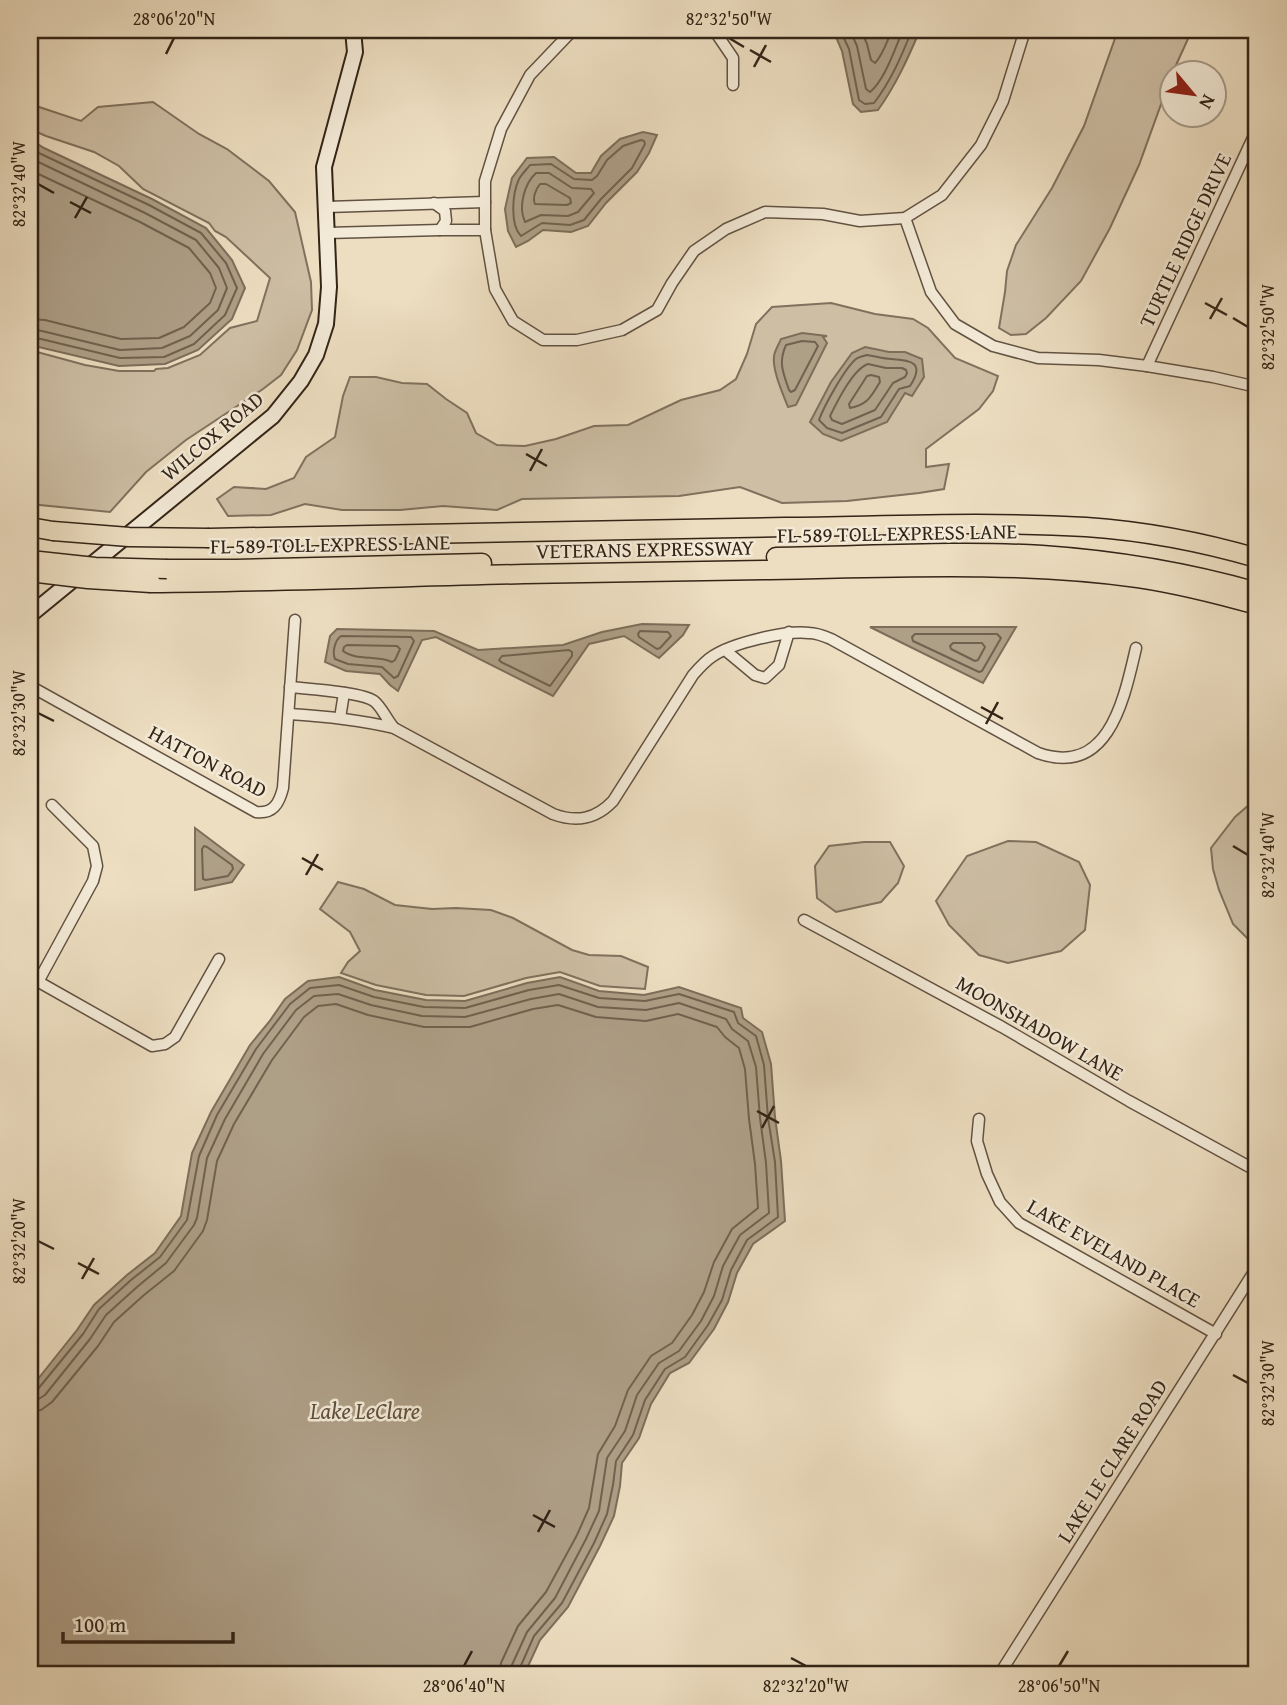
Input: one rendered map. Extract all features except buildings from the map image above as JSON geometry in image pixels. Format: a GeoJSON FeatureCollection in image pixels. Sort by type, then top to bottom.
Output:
{"type":"FeatureCollection","features":[{"type":"Feature","properties":{"kind":"highway","name":"VETERANS EXPRESSWAY"},"geometry":{"type":"LineString","coordinates":[[30,527],[129,537],[209,538],[535,530],[984,524],[1139,533],[1196,542],[1257,558]]}},
{"type":"Feature","properties":{"kind":"highway","name":"FL 589 TOLL EXPRESS LANE"},"geometry":{"type":"LineString","coordinates":[[30,560],[95,566],[236,569],[538,561],[1044,555],[1180,573],[1257,592]]}},
{"type":"Feature","properties":{"kind":"highway","name":"VETERANS EXPRESSWAY"},"geometry":{"type":"LineString","coordinates":[[30,572],[150,583],[230,583],[526,573],[1011,568],[1140,579],[1257,605]]}},
{"type":"Feature","properties":{"kind":"street","name":"WILCOX ROAD"},"geometry":{"type":"LineString","coordinates":[[30,615],[273,416],[301,381],[316,355],[326,324],[328,287],[324,167],[355,52],[353,30]]}},
{"type":"Feature","properties":{"kind":"street"},"geometry":{"type":"LineString","coordinates":[[573,30],[530,75],[501,129],[485,181],[485,230],[495,289],[513,321],[543,340],[577,340],[622,330],[657,310],[694,251],[726,229],[765,212],[823,214],[860,221],[905,218],[942,195],[981,145],[1003,101],[1025,30]]}},
{"type":"Feature","properties":{"kind":"street"},"geometry":{"type":"LineString","coordinates":[[714,30],[733,58],[733,85]]}},
{"type":"Feature","properties":{"kind":"street","name":"TURTLE RIDGE DRIVE"},"geometry":{"type":"LineString","coordinates":[[1147,366],[1253,151],[1257,130]]}},
{"type":"Feature","properties":{"kind":"street"},"geometry":{"type":"LineString","coordinates":[[327,207],[485,202]]}},
{"type":"Feature","properties":{"kind":"street"},"geometry":{"type":"LineString","coordinates":[[434,203],[445,211],[446,220],[440,230]]}},
{"type":"Feature","properties":{"kind":"street"},"geometry":{"type":"LineString","coordinates":[[905,218],[930,292],[955,324],[993,346],[1038,358],[1098,360],[1147,366],[1257,387]]}},
{"type":"Feature","properties":{"kind":"street"},"geometry":{"type":"LineString","coordinates":[[327,233],[485,230]]}},
{"type":"Feature","properties":{"kind":"street","name":"HATTON ROAD"},"geometry":{"type":"LineString","coordinates":[[30,686],[256,812],[265,813],[278,804],[283,788],[295,620]]}},
{"type":"Feature","properties":{"kind":"street"},"geometry":{"type":"LineString","coordinates":[[290,687],[372,699],[394,727],[554,814],[571,819],[590,817],[613,801],[687,683],[713,655],[725,650],[789,632],[810,633],[831,639],[1038,753],[1070,758],[1097,747],[1106,734],[1123,700],[1136,648]]}},
{"type":"Feature","properties":{"kind":"street"},"geometry":{"type":"LineString","coordinates":[[725,650],[755,675],[765,678],[779,664],[789,632]]}},
{"type":"Feature","properties":{"kind":"street"},"geometry":{"type":"LineString","coordinates":[[340,718],[344,693]]}},
{"type":"Feature","properties":{"kind":"street"},"geometry":{"type":"LineString","coordinates":[[289,714],[340,718],[394,727]]}},
{"type":"Feature","properties":{"kind":"street"},"geometry":{"type":"LineString","coordinates":[[52,805],[93,846],[97,866],[93,881],[34,980],[152,1046],[165,1044],[175,1037],[219,959]]}},
{"type":"Feature","properties":{"kind":"street","name":"MOONSHADOW LANE"},"geometry":{"type":"LineString","coordinates":[[804,919],[1257,1171]]}},
{"type":"Feature","properties":{"kind":"street","name":"LAKE EVELAND PLACE"},"geometry":{"type":"LineString","coordinates":[[979,1119],[977,1141],[988,1174],[1000,1202],[1019,1223],[1216,1334]]}},
{"type":"Feature","properties":{"kind":"street","name":"LAKE LE CLARE ROAD"},"geometry":{"type":"LineString","coordinates":[[999,1675],[1257,1267]]}},
{"type":"Feature","properties":{"kind":"shaded area"},"geometry":{"type":"Polygon","coordinates":[[[1118,30],[1192,30],[1178,60],[1158,60],[1158,113],[1139,165],[1110,228],[1081,281],[1046,318],[1026,334],[1011,335],[999,328],[1007,271],[1016,245],[1052,188],[1084,126],[1118,30]]]}},
{"type":"Feature","properties":{"kind":"shaded area"},"geometry":{"type":"Polygon","coordinates":[[[153,102],[199,134],[227,149],[269,181],[295,212],[311,282],[312,310],[297,350],[281,375],[186,440],[146,472],[110,512],[30,504],[30,350],[119,371],[154,371],[200,355],[230,328],[257,321],[270,278],[226,237],[215,231],[209,223],[143,189],[119,166],[94,152],[30,129],[30,104],[81,121],[98,107],[153,102]]]}},
{"type":"Feature","properties":{"kind":"shaded area"},"geometry":{"type":"Polygon","coordinates":[[[831,303],[875,314],[913,319],[928,328],[955,358],[998,376],[993,391],[979,409],[926,449],[926,467],[949,464],[944,489],[847,501],[782,503],[740,487],[679,496],[522,499],[497,510],[443,506],[400,510],[342,510],[305,504],[271,515],[228,516],[217,499],[234,487],[266,489],[294,478],[306,457],[335,437],[343,396],[350,377],[376,377],[402,383],[427,384],[467,413],[476,433],[497,445],[525,446],[594,426],[628,425],[681,400],[720,390],[736,379],[756,324],[772,307],[831,303]]]}},
{"type":"Feature","properties":{"kind":"shaded area"},"geometry":{"type":"Polygon","coordinates":[[[1257,798],[1257,948],[1233,924],[1219,890],[1211,848],[1235,817],[1257,798]]]}},
{"type":"Feature","properties":{"kind":"shaded area"},"geometry":{"type":"Polygon","coordinates":[[[1008,841],[1036,842],[1079,862],[1090,885],[1085,930],[1061,951],[1008,963],[979,955],[949,925],[936,901],[967,856],[1008,841]]]}},
{"type":"Feature","properties":{"kind":"shaded area"},"geometry":{"type":"Polygon","coordinates":[[[890,842],[904,866],[898,883],[881,902],[836,912],[817,898],[815,866],[829,846],[890,842]]]}},
{"type":"Feature","properties":{"kind":"shaded area"},"geometry":{"type":"Polygon","coordinates":[[[338,882],[364,889],[395,905],[491,910],[513,918],[572,950],[589,955],[621,956],[648,967],[645,989],[600,986],[560,972],[526,978],[464,996],[426,995],[376,985],[341,973],[360,951],[350,932],[320,909],[338,882]]]}},
{"type":"Feature","properties":{"kind":"water"},"geometry":{"type":"Polygon","coordinates":[[[833,30],[920,30],[896,81],[878,110],[861,112],[853,104],[842,51],[833,30]]]}},
{"type":"Feature","properties":{"kind":"water"},"geometry":{"type":"Polygon","coordinates":[[[643,132],[657,135],[649,153],[637,172],[606,203],[588,226],[571,232],[543,230],[516,247],[508,231],[505,209],[512,178],[527,158],[554,157],[576,173],[591,173],[601,156],[620,139],[643,132]]]}},
{"type":"Feature","properties":{"kind":"water"},"geometry":{"type":"Polygon","coordinates":[[[30,139],[206,228],[232,260],[245,288],[232,319],[198,350],[165,364],[119,366],[30,345],[30,139]]]}},
{"type":"Feature","properties":{"kind":"water"},"geometry":{"type":"Polygon","coordinates":[[[802,333],[827,336],[823,337],[827,343],[796,405],[788,407],[776,375],[774,356],[781,339],[802,333]]]}},
{"type":"Feature","properties":{"kind":"water"},"geometry":{"type":"Polygon","coordinates":[[[865,347],[905,352],[922,359],[924,377],[912,396],[905,393],[887,422],[841,441],[823,434],[810,422],[831,382],[852,353],[865,347]]]}},
{"type":"Feature","properties":{"kind":"water"},"geometry":{"type":"Polygon","coordinates":[[[642,624],[689,625],[683,635],[659,658],[624,636],[589,644],[553,696],[436,637],[422,640],[398,691],[380,674],[346,671],[325,662],[330,636],[337,629],[434,631],[478,650],[563,645],[602,632],[642,624]]]}},
{"type":"Feature","properties":{"kind":"water"},"geometry":{"type":"Polygon","coordinates":[[[870,627],[1016,627],[983,683],[870,627]]]}},
{"type":"Feature","properties":{"kind":"water"},"geometry":{"type":"Polygon","coordinates":[[[195,828],[244,865],[232,882],[195,890],[195,828]]]}},
{"type":"Feature","properties":{"kind":"water","name":"Lake LeClare"},"geometry":{"type":"Polygon","coordinates":[[[339,977],[375,990],[426,1000],[465,1001],[527,983],[560,977],[599,991],[644,995],[679,987],[741,1008],[743,1018],[762,1032],[771,1064],[785,1221],[753,1244],[737,1273],[728,1302],[714,1329],[689,1363],[670,1373],[651,1404],[639,1438],[622,1463],[614,1516],[600,1546],[568,1607],[540,1640],[524,1675],[30,1675],[30,1389],[94,1305],[155,1253],[181,1216],[192,1153],[211,1112],[250,1045],[285,999],[308,981],[339,977]]]}}]}
